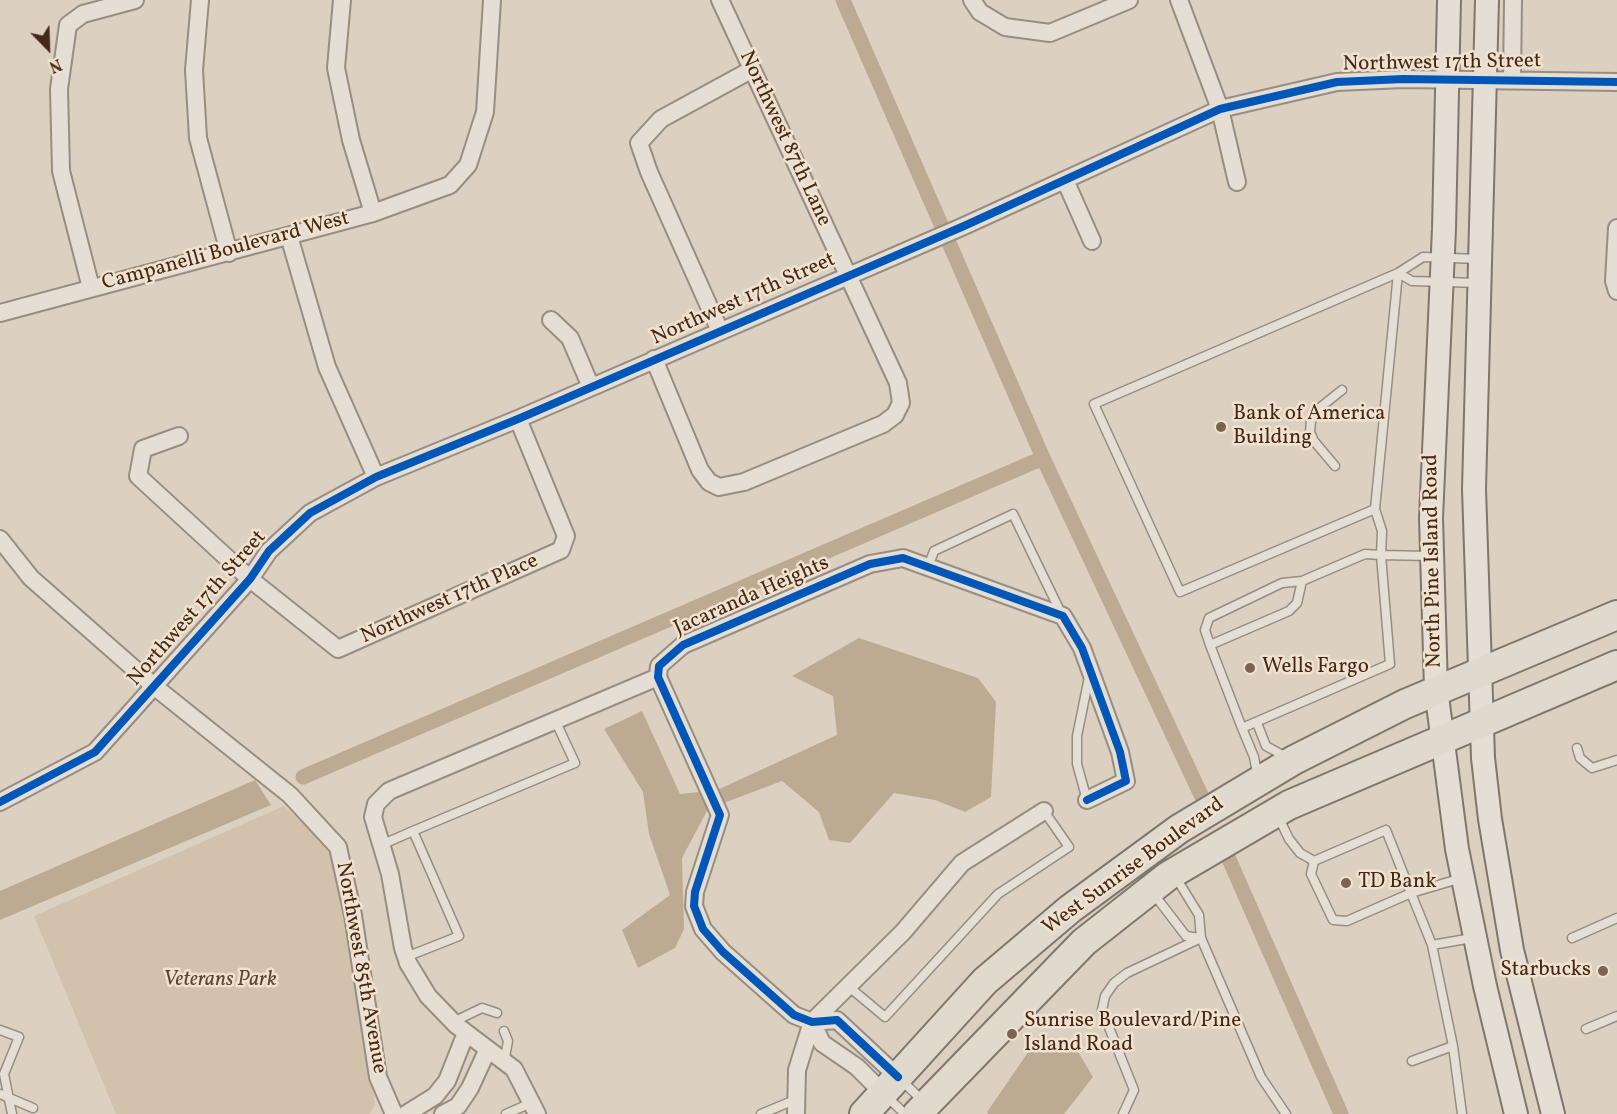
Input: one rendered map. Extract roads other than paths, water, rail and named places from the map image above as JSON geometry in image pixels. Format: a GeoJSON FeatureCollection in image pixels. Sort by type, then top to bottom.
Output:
{"type":"FeatureCollection","features":[{"type":"Feature","properties":{"kind":"highway","name":"West Sunrise Boulevard"},"geometry":{"type":"LineString","coordinates":[[864,1114],[985,981],[1070,909],[1179,829],[1294,760],[1436,689],[1617,615]]}},
{"type":"Feature","properties":{"kind":"highway","name":"West Sunrise Boulevard"},"geometry":{"type":"LineString","coordinates":[[920,1110],[1076,950],[1178,870],[1270,816],[1441,739],[1617,665]]}},
{"type":"Feature","properties":{"kind":"main road","name":"North Pine Island Road"},"geometry":{"type":"LineString","coordinates":[[1449,0],[1442,257],[1434,405],[1432,556],[1436,689],[1441,739],[1463,878],[1516,1114]]}},
{"type":"Feature","properties":{"kind":"main road","name":"North Pine Island Road"},"geometry":{"type":"LineString","coordinates":[[1487,0],[1474,489],[1481,723],[1490,819],[1512,950],[1553,1114]]}},
{"type":"Feature","properties":{"kind":"street"},"geometry":{"type":"LineString","coordinates":[[91,288],[61,171],[59,89],[68,25],[83,14],[135,0]]}},
{"type":"Feature","properties":{"kind":"street"},"geometry":{"type":"LineString","coordinates":[[200,0],[194,70],[198,138],[229,253]]}},
{"type":"Feature","properties":{"kind":"street"},"geometry":{"type":"LineString","coordinates":[[342,0],[336,68],[351,140],[373,213]]}},
{"type":"Feature","properties":{"kind":"street","name":"Campanelli Boulevard West"},"geometry":{"type":"LineString","coordinates":[[0,313],[373,213],[450,185],[468,165],[484,112],[492,0]]}},
{"type":"Feature","properties":{"kind":"street","name":"Northwest 87th Lane"},"geometry":{"type":"LineString","coordinates":[[654,359],[702,474],[709,482],[719,487],[736,485],[883,424],[898,410],[902,397],[898,383],[849,274],[720,0]]}},
{"type":"Feature","properties":{"kind":"street"},"geometry":{"type":"LineString","coordinates":[[972,0],[980,12],[1005,27],[1050,33],[1130,0]]}},
{"type":"Feature","properties":{"kind":"street"},"geometry":{"type":"LineString","coordinates":[[1179,0],[1220,109],[1237,182]]}},
{"type":"Feature","properties":{"kind":"street"},"geometry":{"type":"LineString","coordinates":[[1512,80],[1513,0]]}},
{"type":"Feature","properties":{"kind":"street"},"geometry":{"type":"LineString","coordinates":[[720,331],[649,172],[639,143],[662,119],[751,70]]}},
{"type":"Feature","properties":{"kind":"street","name":"Northwest 17th Street"},"geometry":{"type":"LineString","coordinates":[[1,800],[95,752],[250,579],[269,551],[310,513],[376,477],[518,419],[964,226],[1220,109],[1337,82],[1448,79],[1617,82]]}},
{"type":"Feature","properties":{"kind":"street"},"geometry":{"type":"LineString","coordinates":[[1065,180],[1092,241]]}},
{"type":"Feature","properties":{"kind":"street"},"geometry":{"type":"LineString","coordinates":[[1617,228],[1614,281],[1617,291]]}},
{"type":"Feature","properties":{"kind":"street"},"geometry":{"type":"LineString","coordinates":[[289,236],[327,367],[376,477]]}},
{"type":"Feature","properties":{"kind":"street"},"geometry":{"type":"LineString","coordinates":[[551,320],[570,338],[591,387]]}},
{"type":"Feature","properties":{"kind":"street","name":"Northwest 17th Place"},"geometry":{"type":"LineString","coordinates":[[250,579],[338,649],[561,550],[567,536],[518,419]]}},
{"type":"Feature","properties":{"kind":"street"},"geometry":{"type":"LineString","coordinates":[[179,436],[143,449],[138,476],[250,579]]}},
{"type":"Feature","properties":{"kind":"street","name":"Northwest 85th Avenue"},"geometry":{"type":"LineString","coordinates":[[0,538],[31,578],[155,687],[290,795],[338,847],[353,915],[378,1077],[394,1114]]}},
{"type":"Feature","properties":{"kind":"street","name":"Jacaranda Heights"},"geometry":{"type":"LineString","coordinates":[[658,677],[659,666],[683,645],[870,564],[903,558],[1063,616]]}},
{"type":"Feature","properties":{"kind":"street"},"geometry":{"type":"LineString","coordinates":[[1063,616],[1082,648],[1120,752],[1126,781],[1087,800]]}},
{"type":"Feature","properties":{"kind":"street"},"geometry":{"type":"LineString","coordinates":[[534,1109],[514,1069],[487,1051],[453,1022],[428,996],[406,957],[390,874],[373,817],[376,804],[389,790],[658,677],[720,815],[695,892],[694,906],[703,929],[723,952],[794,1015],[812,1022],[837,1020],[891,1085]]}},
{"type":"Feature","properties":{"kind":"street"},"geometry":{"type":"LineString","coordinates":[[797,1106],[797,1070],[812,1022],[903,932],[962,863],[1044,811]]}},
{"type":"Feature","properties":{"kind":"street"},"geometry":{"type":"LineString","coordinates":[[812,1022],[822,1043],[856,1067],[891,1085]]}},
{"type":"Feature","properties":{"kind":"street"},"geometry":{"type":"LineString","coordinates":[[406,1114],[435,1096],[447,1081],[466,1033]]}},
{"type":"Feature","properties":{"kind":"street"},"geometry":{"type":"LineString","coordinates":[[443,1114],[458,1106],[470,1088],[487,1051]]}},
{"type":"Feature","properties":{"kind":"lane"},"geometry":{"type":"LineString","coordinates":[[1375,509],[1180,592],[1094,404],[1398,273],[1423,257],[1480,259]]}},
{"type":"Feature","properties":{"kind":"lane"},"geometry":{"type":"LineString","coordinates":[[1398,273],[1412,281],[1479,283]]}},
{"type":"Feature","properties":{"kind":"lane"},"geometry":{"type":"LineString","coordinates":[[1242,728],[1390,664],[1381,555],[1382,531],[1375,509],[1398,273]]}},
{"type":"Feature","properties":{"kind":"lane"},"geometry":{"type":"LineString","coordinates":[[1335,466],[1314,441],[1311,421],[1317,410],[1342,390]]}},
{"type":"Feature","properties":{"kind":"lane"},"geometry":{"type":"LineString","coordinates":[[928,567],[934,551],[1013,514],[1047,588],[1063,616]]}},
{"type":"Feature","properties":{"kind":"lane"},"geometry":{"type":"LineString","coordinates":[[1251,785],[1254,757],[1205,630],[1209,618],[1282,584],[1302,581],[1365,554],[1432,556]]}},
{"type":"Feature","properties":{"kind":"lane"},"geometry":{"type":"LineString","coordinates":[[1210,645],[1289,611],[1297,603],[1302,581]]}},
{"type":"Feature","properties":{"kind":"lane"},"geometry":{"type":"LineString","coordinates":[[1087,800],[1077,764],[1077,736],[1090,671]]}},
{"type":"Feature","properties":{"kind":"lane"},"geometry":{"type":"LineString","coordinates":[[381,845],[575,763],[555,720]]}},
{"type":"Feature","properties":{"kind":"lane"},"geometry":{"type":"LineString","coordinates":[[1257,723],[1266,746],[1294,760]]}},
{"type":"Feature","properties":{"kind":"lane"},"geometry":{"type":"LineString","coordinates":[[1577,748],[1580,758],[1592,768],[1617,760]]}},
{"type":"Feature","properties":{"kind":"lane"},"geometry":{"type":"LineString","coordinates":[[849,986],[885,1017],[998,894],[1069,847],[1044,811]]}},
{"type":"Feature","properties":{"kind":"lane"},"geometry":{"type":"LineString","coordinates":[[1270,816],[1300,853],[1314,861]]}},
{"type":"Feature","properties":{"kind":"lane"},"geometry":{"type":"LineString","coordinates":[[1314,861],[1386,830],[1432,945],[1453,1046],[1462,1114]]}},
{"type":"Feature","properties":{"kind":"lane"},"geometry":{"type":"LineString","coordinates":[[406,957],[459,936],[413,831]]}},
{"type":"Feature","properties":{"kind":"lane"},"geometry":{"type":"LineString","coordinates":[[1314,861],[1311,874],[1333,920],[1347,921],[1411,892],[1463,878]]}},
{"type":"Feature","properties":{"kind":"lane"},"geometry":{"type":"LineString","coordinates":[[1178,870],[1200,915],[1201,938],[1261,1077],[1286,1114]]}},
{"type":"Feature","properties":{"kind":"lane"},"geometry":{"type":"LineString","coordinates":[[1150,890],[1186,936],[1201,938]]}},
{"type":"Feature","properties":{"kind":"lane"},"geometry":{"type":"LineString","coordinates":[[1572,938],[1616,920]]}},
{"type":"Feature","properties":{"kind":"lane"},"geometry":{"type":"LineString","coordinates":[[1432,945],[1475,937]]}},
{"type":"Feature","properties":{"kind":"lane"},"geometry":{"type":"LineString","coordinates":[[1122,1114],[1134,1090],[1102,1010],[1105,996],[1114,983],[1127,973],[1201,938]]}},
{"type":"Feature","properties":{"kind":"lane"},"geometry":{"type":"LineString","coordinates":[[453,1022],[482,1008],[497,1014]]}},
{"type":"Feature","properties":{"kind":"lane"},"geometry":{"type":"LineString","coordinates":[[1586,1029],[1617,1016]]}},
{"type":"Feature","properties":{"kind":"lane"},"geometry":{"type":"LineString","coordinates":[[0,1030],[19,1037],[4,1074],[11,1099],[12,1114]]}},
{"type":"Feature","properties":{"kind":"lane"},"geometry":{"type":"LineString","coordinates":[[504,1031],[508,1041],[504,1063]]}},
{"type":"Feature","properties":{"kind":"lane"},"geometry":{"type":"LineString","coordinates":[[1412,1061],[1453,1046]]}},
{"type":"Feature","properties":{"kind":"lane"},"geometry":{"type":"LineString","coordinates":[[891,1085],[920,1110]]}},
{"type":"Feature","properties":{"kind":"lane"},"geometry":{"type":"LineString","coordinates":[[891,1085],[920,1110]]}},
{"type":"Feature","properties":{"kind":"lane"},"geometry":{"type":"LineString","coordinates":[[0,1094],[33,1108]]}},
{"type":"Feature","properties":{"kind":"lane"},"geometry":{"type":"LineString","coordinates":[[761,1114],[797,1106]]}},
{"type":"Feature","properties":{"kind":"lane"},"geometry":{"type":"LineString","coordinates":[[506,1114],[534,1109]]}},
{"type":"Feature","properties":{"kind":"waterway"},"geometry":{"type":"LineString","coordinates":[[843,0],[1043,458],[1201,795]]}},
{"type":"Feature","properties":{"kind":"waterway"},"geometry":{"type":"LineString","coordinates":[[303,777],[1043,458]]}},
{"type":"Feature","properties":{"kind":"waterway"},"geometry":{"type":"LineString","coordinates":[[1228,857],[1341,1114]]}},
{"type":"Feature","properties":{"kind":"place","name":"Bank of America Building"},"geometry":{"type":"Point","coordinates":[1221,427]}},
{"type":"Feature","properties":{"kind":"place","name":"Wells Fargo"},"geometry":{"type":"Point","coordinates":[1250,668]}},
{"type":"Feature","properties":{"kind":"place","name":"TD Bank"},"geometry":{"type":"Point","coordinates":[1346,883]}},
{"type":"Feature","properties":{"kind":"place","name":"Starbucks"},"geometry":{"type":"Point","coordinates":[1603,971]}},
{"type":"Feature","properties":{"kind":"place","name":"Sunrise Boulevard/Pine Island Road"},"geometry":{"type":"Point","coordinates":[1012,1034]}},
{"type":"Feature","properties":{"kind":"park label","name":"Veterans Park"},"geometry":{"type":"Point","coordinates":[220,981]}}]}
